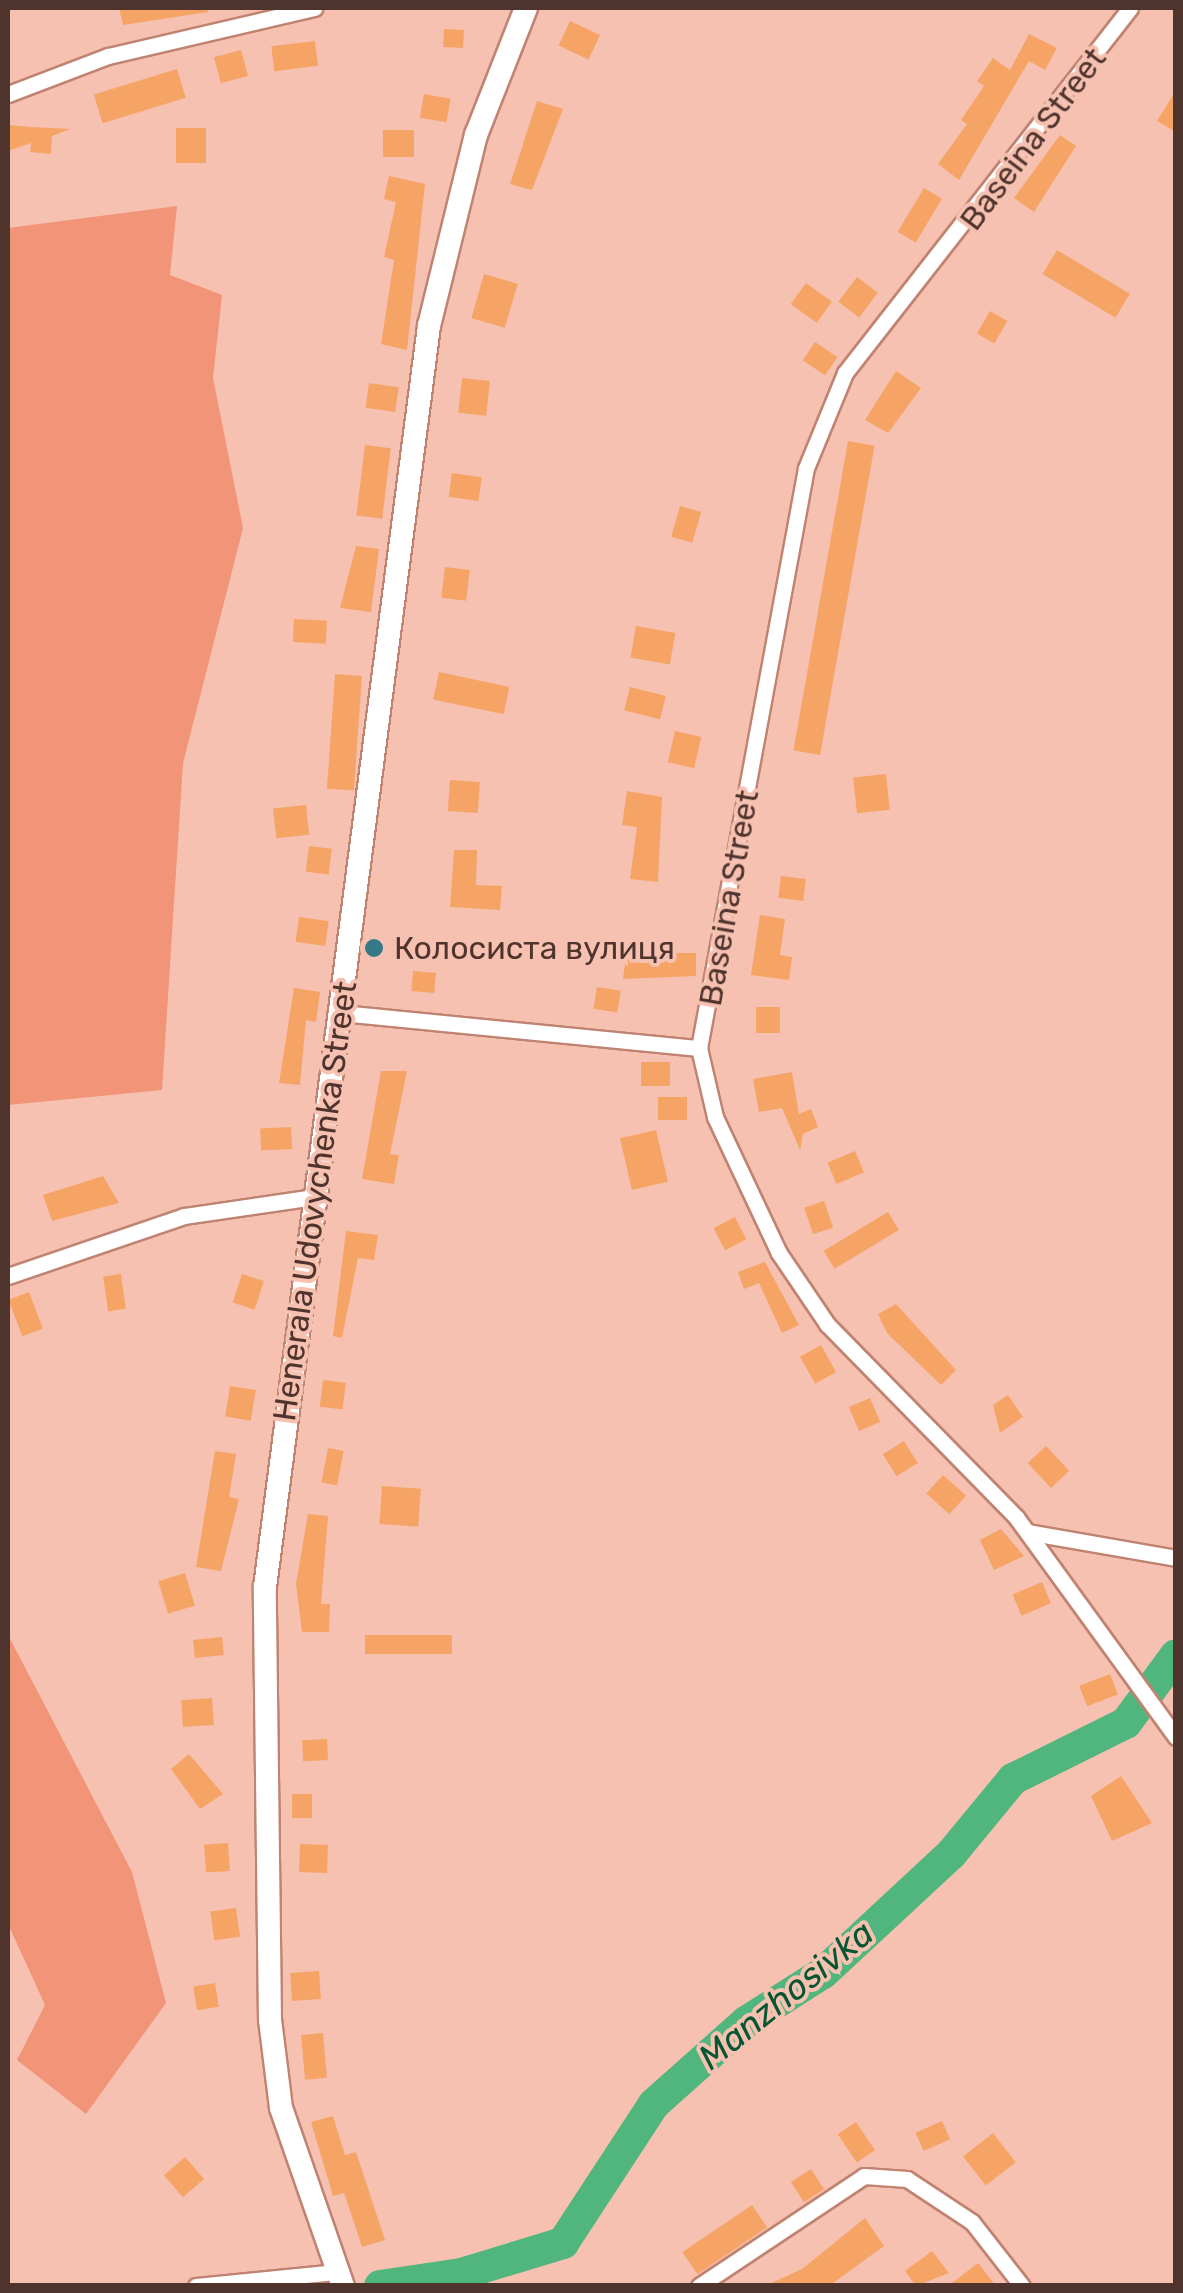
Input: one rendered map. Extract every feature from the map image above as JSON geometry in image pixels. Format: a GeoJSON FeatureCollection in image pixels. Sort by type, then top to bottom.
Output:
{"type":"FeatureCollection","features":[{"type":"Feature","properties":{"kind":"main road","name":"Henerala Udovychenka Street"},"geometry":{"type":"LineString","coordinates":[[341,2280],[280,2108],[270,2020],[265,1587],[429,326],[476,135],[526,8]]}},
{"type":"Feature","properties":{"kind":"street"},"geometry":{"type":"LineString","coordinates":[[8,94],[108,56],[315,8]]}},
{"type":"Feature","properties":{"kind":"street","name":"Baseina Street"},"geometry":{"type":"LineString","coordinates":[[1130,8],[845,374],[812,452],[700,1048],[715,1117],[808,1296],[1026,1532],[1132,1670],[1176,1738]]}},
{"type":"Feature","properties":{"kind":"street"},"geometry":{"type":"LineString","coordinates":[[341,1012],[700,1048]]}},
{"type":"Feature","properties":{"kind":"street"},"geometry":{"type":"LineString","coordinates":[[8,1276],[184,1216],[314,1197]]}},
{"type":"Feature","properties":{"kind":"street"},"geometry":{"type":"LineString","coordinates":[[1026,1532],[1176,1558]]}},
{"type":"Feature","properties":{"kind":"street"},"geometry":{"type":"LineString","coordinates":[[700,2286],[864,2176],[906,2179],[972,2222],[1022,2286]]}},
{"type":"Feature","properties":{"kind":"street"},"geometry":{"type":"LineString","coordinates":[[196,2286],[341,2280]]}},
{"type":"Feature","properties":{"kind":"shaded area"},"geometry":{"type":"Polygon","coordinates":[[[177,206],[170,275],[222,295],[213,378],[243,528],[183,763],[162,1090],[8,1105],[8,228],[177,206]]]}},
{"type":"Feature","properties":{"kind":"shaded area"},"geometry":{"type":"Polygon","coordinates":[[[8,1635],[132,1872],[166,2003],[86,2114],[17,2060],[45,2005],[8,1924],[8,1635]]]}},
{"type":"Feature","properties":{"kind":"building"},"geometry":{"type":"Polygon","coordinates":[[[119,8],[207,8],[208,12],[123,25],[119,8]]]}},
{"type":"Feature","properties":{"kind":"building"},"geometry":{"type":"Polygon","coordinates":[[[570,21],[600,35],[588,59],[559,45],[570,21]]]}},
{"type":"Feature","properties":{"kind":"building"},"geometry":{"type":"Polygon","coordinates":[[[444,29],[464,30],[463,48],[443,47],[444,29]]]}},
{"type":"Feature","properties":{"kind":"building"},"geometry":{"type":"Polygon","coordinates":[[[1029,34],[1057,48],[1045,70],[1029,61],[959,180],[938,164],[967,124],[961,120],[984,86],[977,81],[993,58],[1010,70],[1029,34]]]}},
{"type":"Feature","properties":{"kind":"building"},"geometry":{"type":"Polygon","coordinates":[[[315,41],[318,66],[274,71],[271,46],[315,41]]]}},
{"type":"Feature","properties":{"kind":"building"},"geometry":{"type":"Polygon","coordinates":[[[241,50],[248,76],[221,83],[214,57],[241,50]]]}},
{"type":"Feature","properties":{"kind":"building"},"geometry":{"type":"Polygon","coordinates":[[[177,69],[186,98],[103,123],[94,94],[177,69]]]}},
{"type":"Feature","properties":{"kind":"building"},"geometry":{"type":"Polygon","coordinates":[[[1176,90],[1176,132],[1157,121],[1176,90]]]}},
{"type":"Feature","properties":{"kind":"building"},"geometry":{"type":"Polygon","coordinates":[[[424,94],[451,99],[446,122],[420,118],[424,94]]]}},
{"type":"Feature","properties":{"kind":"building"},"geometry":{"type":"Polygon","coordinates":[[[537,101],[563,109],[532,190],[510,184],[537,101]]]}},
{"type":"Feature","properties":{"kind":"building"},"geometry":{"type":"Polygon","coordinates":[[[8,125],[70,129],[52,136],[51,154],[30,152],[31,143],[8,151],[8,125]]]}},
{"type":"Feature","properties":{"kind":"building"},"geometry":{"type":"Polygon","coordinates":[[[176,128],[206,128],[206,163],[176,163],[176,128]]]}},
{"type":"Feature","properties":{"kind":"building"},"geometry":{"type":"Polygon","coordinates":[[[383,130],[414,130],[414,157],[383,157],[383,130]]]}},
{"type":"Feature","properties":{"kind":"building"},"geometry":{"type":"Polygon","coordinates":[[[1060,135],[1076,146],[1034,212],[1014,198],[1060,135]]]}},
{"type":"Feature","properties":{"kind":"building"},"geometry":{"type":"Polygon","coordinates":[[[389,176],[425,184],[407,350],[381,344],[394,260],[384,257],[396,202],[384,199],[389,176]]]}},
{"type":"Feature","properties":{"kind":"building"},"geometry":{"type":"Polygon","coordinates":[[[924,188],[942,199],[916,243],[898,232],[924,188]]]}},
{"type":"Feature","properties":{"kind":"building"},"geometry":{"type":"Polygon","coordinates":[[[1057,250],[1130,294],[1115,318],[1043,274],[1057,250]]]}},
{"type":"Feature","properties":{"kind":"building"},"geometry":{"type":"Polygon","coordinates":[[[484,274],[518,284],[505,328],[471,318],[484,274]]]}},
{"type":"Feature","properties":{"kind":"building"},"geometry":{"type":"Polygon","coordinates":[[[857,277],[878,293],[859,317],[838,302],[857,277]]]}},
{"type":"Feature","properties":{"kind":"building"},"geometry":{"type":"Polygon","coordinates":[[[806,283],[832,302],[817,323],[791,304],[806,283]]]}},
{"type":"Feature","properties":{"kind":"building"},"geometry":{"type":"Polygon","coordinates":[[[990,311],[1007,321],[994,344],[977,334],[990,311]]]}},
{"type":"Feature","properties":{"kind":"building"},"geometry":{"type":"Polygon","coordinates":[[[815,342],[837,357],[825,375],[803,360],[815,342]]]}},
{"type":"Feature","properties":{"kind":"building"},"geometry":{"type":"Polygon","coordinates":[[[896,371],[921,388],[888,433],[865,420],[896,371]]]}},
{"type":"Feature","properties":{"kind":"building"},"geometry":{"type":"Polygon","coordinates":[[[462,378],[490,381],[486,416],[458,413],[462,378]]]}},
{"type":"Feature","properties":{"kind":"building"},"geometry":{"type":"Polygon","coordinates":[[[369,383],[399,387],[395,412],[366,408],[369,383]]]}},
{"type":"Feature","properties":{"kind":"building"},"geometry":{"type":"Polygon","coordinates":[[[848,441],[875,446],[820,755],[793,750],[848,441]]]}},
{"type":"Feature","properties":{"kind":"building"},"geometry":{"type":"Polygon","coordinates":[[[365,445],[391,448],[382,519],[356,515],[365,445]]]}},
{"type":"Feature","properties":{"kind":"building"},"geometry":{"type":"Polygon","coordinates":[[[452,473],[482,477],[478,501],[449,497],[452,473]]]}},
{"type":"Feature","properties":{"kind":"building"},"geometry":{"type":"Polygon","coordinates":[[[680,506],[701,512],[692,543],[671,537],[680,506]]]}},
{"type":"Feature","properties":{"kind":"building"},"geometry":{"type":"Polygon","coordinates":[[[356,546],[379,549],[371,612],[340,608],[356,546]]]}},
{"type":"Feature","properties":{"kind":"building"},"geometry":{"type":"Polygon","coordinates":[[[445,567],[470,570],[466,601],[441,598],[445,567]]]}},
{"type":"Feature","properties":{"kind":"building"},"geometry":{"type":"Polygon","coordinates":[[[294,619],[327,621],[326,644],[293,642],[294,619]]]}},
{"type":"Feature","properties":{"kind":"building"},"geometry":{"type":"Polygon","coordinates":[[[636,626],[675,633],[670,664],[630,658],[636,626]]]}},
{"type":"Feature","properties":{"kind":"building"},"geometry":{"type":"Polygon","coordinates":[[[439,672],[509,687],[504,714],[433,699],[439,672]]]}},
{"type":"Feature","properties":{"kind":"building"},"geometry":{"type":"Polygon","coordinates":[[[335,674],[362,676],[354,791],[327,789],[335,674]]]}},
{"type":"Feature","properties":{"kind":"building"},"geometry":{"type":"Polygon","coordinates":[[[630,687],[666,696],[660,719],[624,710],[630,687]]]}},
{"type":"Feature","properties":{"kind":"building"},"geometry":{"type":"Polygon","coordinates":[[[675,731],[701,737],[694,768],[668,762],[675,731]]]}},
{"type":"Feature","properties":{"kind":"building"},"geometry":{"type":"Polygon","coordinates":[[[886,774],[890,810],[857,813],[853,777],[886,774]]]}},
{"type":"Feature","properties":{"kind":"building"},"geometry":{"type":"Polygon","coordinates":[[[450,780],[480,782],[478,813],[448,811],[450,780]]]}},
{"type":"Feature","properties":{"kind":"building"},"geometry":{"type":"Polygon","coordinates":[[[627,791],[662,797],[658,882],[630,879],[637,827],[622,825],[627,791]]]}},
{"type":"Feature","properties":{"kind":"building"},"geometry":{"type":"Polygon","coordinates":[[[306,805],[309,835],[276,838],[273,808],[306,805]]]}},
{"type":"Feature","properties":{"kind":"building"},"geometry":{"type":"Polygon","coordinates":[[[309,846],[332,849],[329,875],[306,872],[309,846]]]}},
{"type":"Feature","properties":{"kind":"building"},"geometry":{"type":"Polygon","coordinates":[[[454,850],[477,850],[476,885],[502,886],[500,910],[450,907],[454,850]]]}},
{"type":"Feature","properties":{"kind":"building"},"geometry":{"type":"Polygon","coordinates":[[[781,876],[806,879],[803,901],[778,898],[781,876]]]}},
{"type":"Feature","properties":{"kind":"building"},"geometry":{"type":"Polygon","coordinates":[[[760,915],[785,919],[780,955],[792,957],[789,980],[751,975],[760,915]]]}},
{"type":"Feature","properties":{"kind":"building"},"geometry":{"type":"Polygon","coordinates":[[[299,917],[329,921],[325,946],[296,942],[299,917]]]}},
{"type":"Feature","properties":{"kind":"building"},"geometry":{"type":"Polygon","coordinates":[[[667,953],[696,953],[696,976],[623,979],[626,955],[667,960],[667,953]]]}},
{"type":"Feature","properties":{"kind":"building"},"geometry":{"type":"Polygon","coordinates":[[[413,971],[436,973],[434,993],[411,991],[413,971]]]}},
{"type":"Feature","properties":{"kind":"building"},"geometry":{"type":"Polygon","coordinates":[[[597,987],[621,991],[617,1012],[594,1009],[597,987]]]}},
{"type":"Feature","properties":{"kind":"building"},"geometry":{"type":"Polygon","coordinates":[[[294,988],[320,992],[316,1022],[306,1020],[300,1085],[279,1083],[294,988]]]}},
{"type":"Feature","properties":{"kind":"building"},"geometry":{"type":"Polygon","coordinates":[[[756,1007],[780,1007],[780,1033],[756,1033],[756,1007]]]}},
{"type":"Feature","properties":{"kind":"building"},"geometry":{"type":"Polygon","coordinates":[[[641,1062],[670,1062],[670,1086],[641,1086],[641,1062]]]}},
{"type":"Feature","properties":{"kind":"building"},"geometry":{"type":"Polygon","coordinates":[[[381,1071],[407,1071],[390,1154],[399,1155],[394,1184],[362,1179],[381,1071]]]}},
{"type":"Feature","properties":{"kind":"building"},"geometry":{"type":"Polygon","coordinates":[[[792,1072],[799,1114],[811,1109],[818,1127],[803,1134],[800,1150],[782,1108],[759,1112],[753,1079],[792,1072]]]}},
{"type":"Feature","properties":{"kind":"building"},"geometry":{"type":"Polygon","coordinates":[[[658,1097],[687,1097],[687,1120],[658,1120],[658,1097]]]}},
{"type":"Feature","properties":{"kind":"building"},"geometry":{"type":"Polygon","coordinates":[[[291,1127],[292,1149],[261,1151],[260,1129],[291,1127]]]}},
{"type":"Feature","properties":{"kind":"building"},"geometry":{"type":"Polygon","coordinates":[[[656,1130],[668,1182],[632,1190],[620,1138],[656,1130]]]}},
{"type":"Feature","properties":{"kind":"building"},"geometry":{"type":"Polygon","coordinates":[[[855,1151],[864,1172],[836,1184],[827,1163],[855,1151]]]}},
{"type":"Feature","properties":{"kind":"building"},"geometry":{"type":"Polygon","coordinates":[[[103,1176],[119,1203],[52,1221],[43,1195],[103,1176]]]}},
{"type":"Feature","properties":{"kind":"building"},"geometry":{"type":"Polygon","coordinates":[[[824,1201],[833,1227],[813,1234],[804,1208],[824,1201]]]}},
{"type":"Feature","properties":{"kind":"building"},"geometry":{"type":"Polygon","coordinates":[[[888,1212],[899,1230],[835,1269],[824,1251],[888,1212]]]}},
{"type":"Feature","properties":{"kind":"building"},"geometry":{"type":"Polygon","coordinates":[[[735,1217],[746,1239],[725,1250],[714,1228],[735,1217]]]}},
{"type":"Feature","properties":{"kind":"building"},"geometry":{"type":"Polygon","coordinates":[[[346,1231],[378,1235],[374,1260],[358,1258],[342,1338],[333,1336],[346,1231]]]}},
{"type":"Feature","properties":{"kind":"building"},"geometry":{"type":"Polygon","coordinates":[[[765,1262],[799,1325],[782,1333],[759,1283],[744,1289],[738,1272],[765,1262]]]}},
{"type":"Feature","properties":{"kind":"building"},"geometry":{"type":"Polygon","coordinates":[[[121,1274],[126,1309],[108,1311],[103,1277],[121,1274]]]}},
{"type":"Feature","properties":{"kind":"building"},"geometry":{"type":"Polygon","coordinates":[[[242,1274],[264,1281],[255,1310],[233,1303],[242,1274]]]}},
{"type":"Feature","properties":{"kind":"building"},"geometry":{"type":"Polygon","coordinates":[[[29,1292],[43,1328],[22,1336],[8,1300],[29,1292]]]}},
{"type":"Feature","properties":{"kind":"building"},"geometry":{"type":"Polygon","coordinates":[[[896,1304],[956,1370],[941,1385],[887,1333],[878,1314],[896,1304]]]}},
{"type":"Feature","properties":{"kind":"building"},"geometry":{"type":"Polygon","coordinates":[[[821,1345],[836,1372],[815,1384],[800,1357],[821,1345]]]}},
{"type":"Feature","properties":{"kind":"building"},"geometry":{"type":"Polygon","coordinates":[[[323,1380],[346,1383],[343,1410],[320,1407],[323,1380]]]}},
{"type":"Feature","properties":{"kind":"building"},"geometry":{"type":"Polygon","coordinates":[[[230,1386],[256,1390],[251,1421],[225,1417],[230,1386]]]}},
{"type":"Feature","properties":{"kind":"building"},"geometry":{"type":"Polygon","coordinates":[[[1008,1395],[1023,1417],[1000,1433],[993,1405],[1008,1395]]]}},
{"type":"Feature","properties":{"kind":"building"},"geometry":{"type":"Polygon","coordinates":[[[870,1398],[880,1422],[859,1431],[849,1407],[870,1398]]]}},
{"type":"Feature","properties":{"kind":"building"},"geometry":{"type":"Polygon","coordinates":[[[904,1441],[918,1463],[897,1476],[883,1454],[904,1441]]]}},
{"type":"Feature","properties":{"kind":"building"},"geometry":{"type":"Polygon","coordinates":[[[1046,1446],[1069,1471],[1051,1488],[1028,1463],[1046,1446]]]}},
{"type":"Feature","properties":{"kind":"building"},"geometry":{"type":"Polygon","coordinates":[[[328,1448],[344,1451],[337,1485],[321,1482],[328,1448]]]}},
{"type":"Feature","properties":{"kind":"building"},"geometry":{"type":"Polygon","coordinates":[[[215,1451],[236,1454],[229,1497],[239,1499],[221,1571],[196,1567],[215,1451]]]}},
{"type":"Feature","properties":{"kind":"building"},"geometry":{"type":"Polygon","coordinates":[[[943,1475],[966,1496],[949,1514],[926,1494],[943,1475]]]}},
{"type":"Feature","properties":{"kind":"building"},"geometry":{"type":"Polygon","coordinates":[[[382,1486],[421,1489],[418,1527],[379,1524],[382,1486]]]}},
{"type":"Feature","properties":{"kind":"building"},"geometry":{"type":"Polygon","coordinates":[[[308,1514],[328,1516],[321,1604],[330,1604],[329,1632],[302,1632],[296,1584],[308,1514]]]}},
{"type":"Feature","properties":{"kind":"building"},"geometry":{"type":"Polygon","coordinates":[[[1001,1529],[1024,1556],[994,1570],[980,1540],[1001,1529]]]}},
{"type":"Feature","properties":{"kind":"building"},"geometry":{"type":"Polygon","coordinates":[[[185,1573],[195,1606],[168,1614],[158,1581],[185,1573]]]}},
{"type":"Feature","properties":{"kind":"building"},"geometry":{"type":"Polygon","coordinates":[[[1042,1582],[1051,1603],[1022,1616],[1013,1595],[1042,1582]]]}},
{"type":"Feature","properties":{"kind":"building"},"geometry":{"type":"Polygon","coordinates":[[[365,1635],[452,1635],[452,1654],[365,1654],[365,1635]]]}},
{"type":"Feature","properties":{"kind":"building"},"geometry":{"type":"Polygon","coordinates":[[[222,1637],[224,1655],[195,1658],[193,1640],[222,1637]]]}},
{"type":"Feature","properties":{"kind":"building"},"geometry":{"type":"Polygon","coordinates":[[[1110,1674],[1118,1695],[1087,1706],[1079,1686],[1110,1674]]]}},
{"type":"Feature","properties":{"kind":"building"},"geometry":{"type":"Polygon","coordinates":[[[212,1698],[214,1725],[183,1727],[181,1700],[212,1698]]]}},
{"type":"Feature","properties":{"kind":"building"},"geometry":{"type":"Polygon","coordinates":[[[327,1739],[328,1760],[303,1761],[302,1740],[327,1739]]]}},
{"type":"Feature","properties":{"kind":"building"},"geometry":{"type":"Polygon","coordinates":[[[189,1754],[223,1794],[200,1809],[171,1769],[189,1754]]]}},
{"type":"Feature","properties":{"kind":"building"},"geometry":{"type":"Polygon","coordinates":[[[1121,1776],[1152,1823],[1112,1841],[1091,1796],[1121,1776]]]}},
{"type":"Feature","properties":{"kind":"building"},"geometry":{"type":"Polygon","coordinates":[[[292,1794],[312,1794],[312,1818],[292,1818],[292,1794]]]}},
{"type":"Feature","properties":{"kind":"building"},"geometry":{"type":"Polygon","coordinates":[[[228,1843],[230,1871],[206,1873],[204,1845],[228,1843]]]}},
{"type":"Feature","properties":{"kind":"building"},"geometry":{"type":"Polygon","coordinates":[[[300,1844],[328,1845],[327,1873],[299,1872],[300,1844]]]}},
{"type":"Feature","properties":{"kind":"building"},"geometry":{"type":"Polygon","coordinates":[[[236,1908],[240,1937],[214,1940],[210,1912],[236,1908]]]}},
{"type":"Feature","properties":{"kind":"building"},"geometry":{"type":"Polygon","coordinates":[[[319,1971],[321,1999],[292,2001],[290,1973],[319,1971]]]}},
{"type":"Feature","properties":{"kind":"building"},"geometry":{"type":"Polygon","coordinates":[[[215,1983],[219,2007],[197,2010],[193,1986],[215,1983]]]}},
{"type":"Feature","properties":{"kind":"building"},"geometry":{"type":"Polygon","coordinates":[[[323,2033],[327,2078],[305,2080],[301,2035],[323,2033]]]}},
{"type":"Feature","properties":{"kind":"building"},"geometry":{"type":"Polygon","coordinates":[[[333,2116],[345,2155],[356,2152],[385,2240],[362,2247],[344,2193],[333,2196],[311,2122],[333,2116]]]}},
{"type":"Feature","properties":{"kind":"building"},"geometry":{"type":"Polygon","coordinates":[[[942,2121],[950,2139],[924,2151],[916,2133],[942,2121]]]}},
{"type":"Feature","properties":{"kind":"building"},"geometry":{"type":"Polygon","coordinates":[[[856,2122],[875,2150],[857,2162],[838,2134],[856,2122]]]}},
{"type":"Feature","properties":{"kind":"building"},"geometry":{"type":"Polygon","coordinates":[[[993,2133],[1016,2162],[986,2186],[963,2156],[993,2133]]]}},
{"type":"Feature","properties":{"kind":"building"},"geometry":{"type":"Polygon","coordinates":[[[185,2157],[204,2179],[183,2197],[164,2175],[185,2157]]]}},
{"type":"Feature","properties":{"kind":"building"},"geometry":{"type":"Polygon","coordinates":[[[811,2169],[824,2189],[804,2202],[791,2182],[811,2169]]]}},
{"type":"Feature","properties":{"kind":"building"},"geometry":{"type":"Polygon","coordinates":[[[752,2205],[767,2227],[697,2274],[682,2252],[752,2205]]]}},
{"type":"Feature","properties":{"kind":"building"},"geometry":{"type":"Polygon","coordinates":[[[865,2218],[884,2246],[829,2286],[765,2286],[802,2269],[865,2218]]]}},
{"type":"Feature","properties":{"kind":"building"},"geometry":{"type":"Polygon","coordinates":[[[932,2251],[949,2273],[916,2286],[905,2271],[932,2251]]]}},
{"type":"Feature","properties":{"kind":"building"},"geometry":{"type":"Polygon","coordinates":[[[978,2263],[996,2286],[948,2286],[978,2263]]]}},
{"type":"Feature","properties":{"kind":"waterway","name":"Manzhosivka"},"geometry":{"type":"LineString","coordinates":[[380,2286],[461,2274],[563,2243],[654,2104],[746,2022],[823,1973],[952,1853],[1013,1779],[1126,1723],[1176,1655]]}},
{"type":"Feature","properties":{"kind":"place","name":"Колосиста вулиця"},"geometry":{"type":"Point","coordinates":[374,948]}}]}
